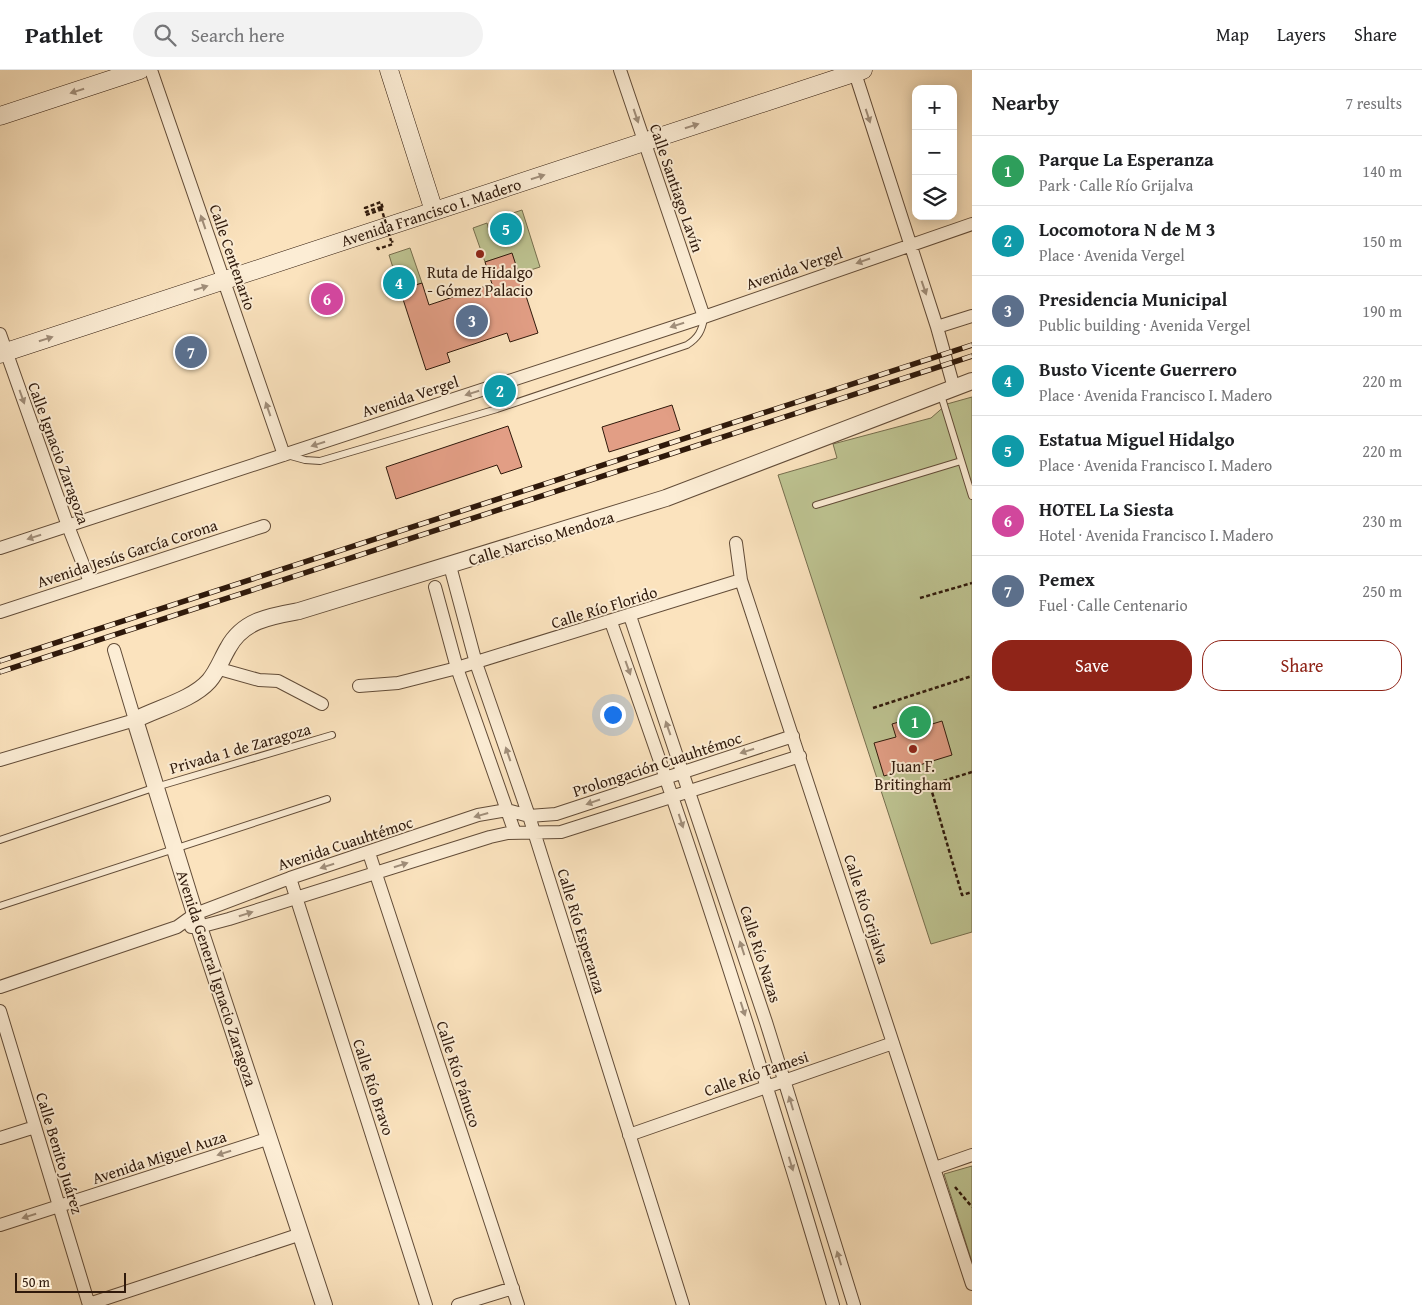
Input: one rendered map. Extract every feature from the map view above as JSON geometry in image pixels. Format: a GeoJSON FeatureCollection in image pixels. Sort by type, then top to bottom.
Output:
{"type":"FeatureCollection","features":[{"type":"Feature","properties":{"kind":"main road"},"geometry":{"type":"LineString","coordinates":[[0,116],[140,70]]}},
{"type":"Feature","properties":{"kind":"main road"},"geometry":{"type":"LineString","coordinates":[[388,70],[434,211]]}},
{"type":"Feature","properties":{"kind":"main road","name":"Avenida Francisco I. Madero"},"geometry":{"type":"LineString","coordinates":[[3,353],[857,71]]}},
{"type":"Feature","properties":{"kind":"street","name":"Calle Centenario"},"geometry":{"type":"LineString","coordinates":[[151,70],[284,455]]}},
{"type":"Feature","properties":{"kind":"street","name":"Calle Santiago Lavín"},"geometry":{"type":"LineString","coordinates":[[620,70],[704,317]]}},
{"type":"Feature","properties":{"kind":"street"},"geometry":{"type":"LineString","coordinates":[[857,71],[909,245],[937,327],[947,391]]}},
{"type":"Feature","properties":{"kind":"street","name":"Avenida Vergel"},"geometry":{"type":"LineString","coordinates":[[0,548],[704,317],[972,224]]}},
{"type":"Feature","properties":{"kind":"street"},"geometry":{"type":"LineString","coordinates":[[937,327],[972,316]]}},
{"type":"Feature","properties":{"kind":"street","name":"Calle Ignacio Zaragoza"},"geometry":{"type":"LineString","coordinates":[[0,334],[3,353],[90,582]]}},
{"type":"Feature","properties":{"kind":"street","name":"Calle Narciso Mendoza"},"geometry":{"type":"LineString","coordinates":[[135,720],[159,708],[184,699],[208,681],[232,641],[252,623],[268,616],[299,611],[666,498],[972,381]]}},
{"type":"Feature","properties":{"kind":"street","name":"Avenida Jesús García Corona"},"geometry":{"type":"LineString","coordinates":[[0,612],[264,526]]}},
{"type":"Feature","properties":{"kind":"street","name":"Calle Río Grijalva"},"geometry":{"type":"LineString","coordinates":[[736,543],[741,580],[972,1284]]}},
{"type":"Feature","properties":{"kind":"street","name":"Calle Río Esperanza"},"geometry":{"type":"LineString","coordinates":[[450,566],[476,663],[535,834],[683,1305]]}},
{"type":"Feature","properties":{"kind":"street","name":"Calle Río Florido"},"geometry":{"type":"LineString","coordinates":[[359,686],[398,683],[476,663],[741,580]]}},
{"type":"Feature","properties":{"kind":"street"},"geometry":{"type":"LineString","coordinates":[[435,587],[457,668],[515,833]]}},
{"type":"Feature","properties":{"kind":"street","name":"Calle Río Nazas"},"geometry":{"type":"LineString","coordinates":[[630,616],[690,792],[784,1080],[854,1305]]}},
{"type":"Feature","properties":{"kind":"street"},"geometry":{"type":"LineString","coordinates":[[611,622],[667,777],[768,1086],[833,1305]]}},
{"type":"Feature","properties":{"kind":"street","name":"Avenida General Ignacio Zaragoza"},"geometry":{"type":"LineString","coordinates":[[114,650],[197,921],[324,1305]]}},
{"type":"Feature","properties":{"kind":"street"},"geometry":{"type":"LineString","coordinates":[[216,668],[258,680],[278,681],[322,704]]}},
{"type":"Feature","properties":{"kind":"street"},"geometry":{"type":"LineString","coordinates":[[0,760],[135,720]]}},
{"type":"Feature","properties":{"kind":"street","name":"Prolongación Cuauhtémoc"},"geometry":{"type":"LineString","coordinates":[[529,816],[556,814],[793,736]]}},
{"type":"Feature","properties":{"kind":"street"},"geometry":{"type":"LineString","coordinates":[[535,834],[561,832],[673,798],[800,756]]}},
{"type":"Feature","properties":{"kind":"street","name":"Avenida Cuauhtémoc"},"geometry":{"type":"LineString","coordinates":[[197,921],[290,878],[478,816],[507,810],[529,816]]}},
{"type":"Feature","properties":{"kind":"street","name":"Avenida Cuauhtémoc"},"geometry":{"type":"LineString","coordinates":[[0,987],[177,927],[297,898],[490,837],[515,833],[535,834]]}},
{"type":"Feature","properties":{"kind":"street","name":"Calle Río Pánuco"},"geometry":{"type":"LineString","coordinates":[[370,853],[518,1305]]}},
{"type":"Feature","properties":{"kind":"street","name":"Calle Río Bravo"},"geometry":{"type":"LineString","coordinates":[[290,878],[426,1305]]}},
{"type":"Feature","properties":{"kind":"street","name":"Calle Benito Juárez"},"geometry":{"type":"LineString","coordinates":[[0,1011],[89,1304]]}},
{"type":"Feature","properties":{"kind":"street","name":"Calle Río Tamesi"},"geometry":{"type":"LineString","coordinates":[[629,1135],[893,1043]]}},
{"type":"Feature","properties":{"kind":"street"},"geometry":{"type":"LineString","coordinates":[[0,1138],[35,1127]]}},
{"type":"Feature","properties":{"kind":"street","name":"Avenida Miguel Auza"},"geometry":{"type":"LineString","coordinates":[[0,1225],[270,1138]]}},
{"type":"Feature","properties":{"kind":"street"},"geometry":{"type":"LineString","coordinates":[[935,1168],[972,1155]]}},
{"type":"Feature","properties":{"kind":"street"},"geometry":{"type":"LineString","coordinates":[[89,1304],[301,1234]]}},
{"type":"Feature","properties":{"kind":"street"},"geometry":{"type":"LineString","coordinates":[[458,1305],[513,1288]]}},
{"type":"Feature","properties":{"kind":"lane"},"geometry":{"type":"LineString","coordinates":[[284,455],[320,461],[497,409],[687,345],[696,339],[701,330],[704,317]]}},
{"type":"Feature","properties":{"kind":"lane"},"geometry":{"type":"LineString","coordinates":[[947,391],[962,461],[972,496]]}},
{"type":"Feature","properties":{"kind":"lane"},"geometry":{"type":"LineString","coordinates":[[816,505],[962,461]]}},
{"type":"Feature","properties":{"kind":"lane","name":"Privada 1 de Zaragoza"},"geometry":{"type":"LineString","coordinates":[[0,840],[156,787],[332,735]]}},
{"type":"Feature","properties":{"kind":"lane"},"geometry":{"type":"LineString","coordinates":[[0,906],[327,799]]}},
{"type":"Feature","properties":{"kind":"path"},"geometry":{"type":"LineString","coordinates":[[366,215],[383,209],[381,202],[364,208],[366,212],[381,207],[391,241]]}},
{"type":"Feature","properties":{"kind":"path"},"geometry":{"type":"LineString","coordinates":[[920,598],[972,583]]}},
{"type":"Feature","properties":{"kind":"path"},"geometry":{"type":"LineString","coordinates":[[873,708],[972,676]]}},
{"type":"Feature","properties":{"kind":"path"},"geometry":{"type":"LineString","coordinates":[[972,772],[930,785],[962,895],[972,892]]}},
{"type":"Feature","properties":{"kind":"path"},"geometry":{"type":"LineString","coordinates":[[950,1181],[972,1207]]}},
{"type":"Feature","properties":{"kind":"green space"},"geometry":{"type":"Polygon","coordinates":[[[522,210],[540,267],[518,274],[512,254],[485,262],[473,228],[487,223],[490,234],[507,228],[504,216],[522,210]]]}},
{"type":"Feature","properties":{"kind":"green space"},"geometry":{"type":"Polygon","coordinates":[[[410,248],[422,283],[400,290],[389,255],[410,248]]]}},
{"type":"Feature","properties":{"kind":"green space"},"geometry":{"type":"Polygon","coordinates":[[[972,397],[972,932],[931,944],[778,475],[837,458],[833,444],[931,418],[947,404],[972,397]]]}},
{"type":"Feature","properties":{"kind":"green space"},"geometry":{"type":"Polygon","coordinates":[[[972,1166],[972,1262],[944,1174],[972,1166]]]}},
{"type":"Feature","properties":{"kind":"building"},"geometry":{"type":"Polygon","coordinates":[[[512,253],[538,333],[510,342],[507,333],[447,353],[450,362],[426,370],[400,290],[422,283],[429,305],[492,284],[485,262],[512,253]]]}},
{"type":"Feature","properties":{"kind":"building"},"geometry":{"type":"Polygon","coordinates":[[[672,405],[680,430],[609,452],[602,427],[672,405]]]}},
{"type":"Feature","properties":{"kind":"building"},"geometry":{"type":"Polygon","coordinates":[[[508,426],[522,467],[501,474],[497,465],[396,499],[386,467],[508,426]]]}},
{"type":"Feature","properties":{"kind":"building","name":"Juan F. Britingham"},"geometry":{"type":"Polygon","coordinates":[[[912,718],[916,729],[942,721],[952,755],[884,776],[874,743],[896,737],[892,724],[912,718]]]}},
{"type":"Feature","properties":{"kind":"railway"},"geometry":{"type":"LineString","coordinates":[[0,661],[972,345]]}},
{"type":"Feature","properties":{"kind":"railway"},"geometry":{"type":"LineString","coordinates":[[0,672],[972,356]]}},
{"type":"Feature","properties":{"kind":"place","name":"Estatua Miguel Hidalgo"},"geometry":{"type":"Point","coordinates":[506,229]}},
{"type":"Feature","properties":{"kind":"place","name":"Ruta de Hidalgo - Gómez Palacio"},"geometry":{"type":"Point","coordinates":[480,254]}},
{"type":"Feature","properties":{"kind":"place","name":"Busto Vicente Guerrero"},"geometry":{"type":"Point","coordinates":[399,283]}},
{"type":"Feature","properties":{"kind":"place","name":"HOTEL La Siesta"},"geometry":{"type":"Point","coordinates":[327,299]}},
{"type":"Feature","properties":{"kind":"place","name":"Presidencia Municipal"},"geometry":{"type":"Point","coordinates":[472,321]}},
{"type":"Feature","properties":{"kind":"place","name":"Pemex"},"geometry":{"type":"Point","coordinates":[191,352]}},
{"type":"Feature","properties":{"kind":"place","name":"Locomotora N de M 3"},"geometry":{"type":"Point","coordinates":[500,391]}},
{"type":"Feature","properties":{"kind":"place","name":"Parque La Esperanza"},"geometry":{"type":"Point","coordinates":[915,722]}},
{"type":"Feature","properties":{"kind":"place","name":"Juan F. Britingham"},"geometry":{"type":"Point","coordinates":[913,749]}}]}
